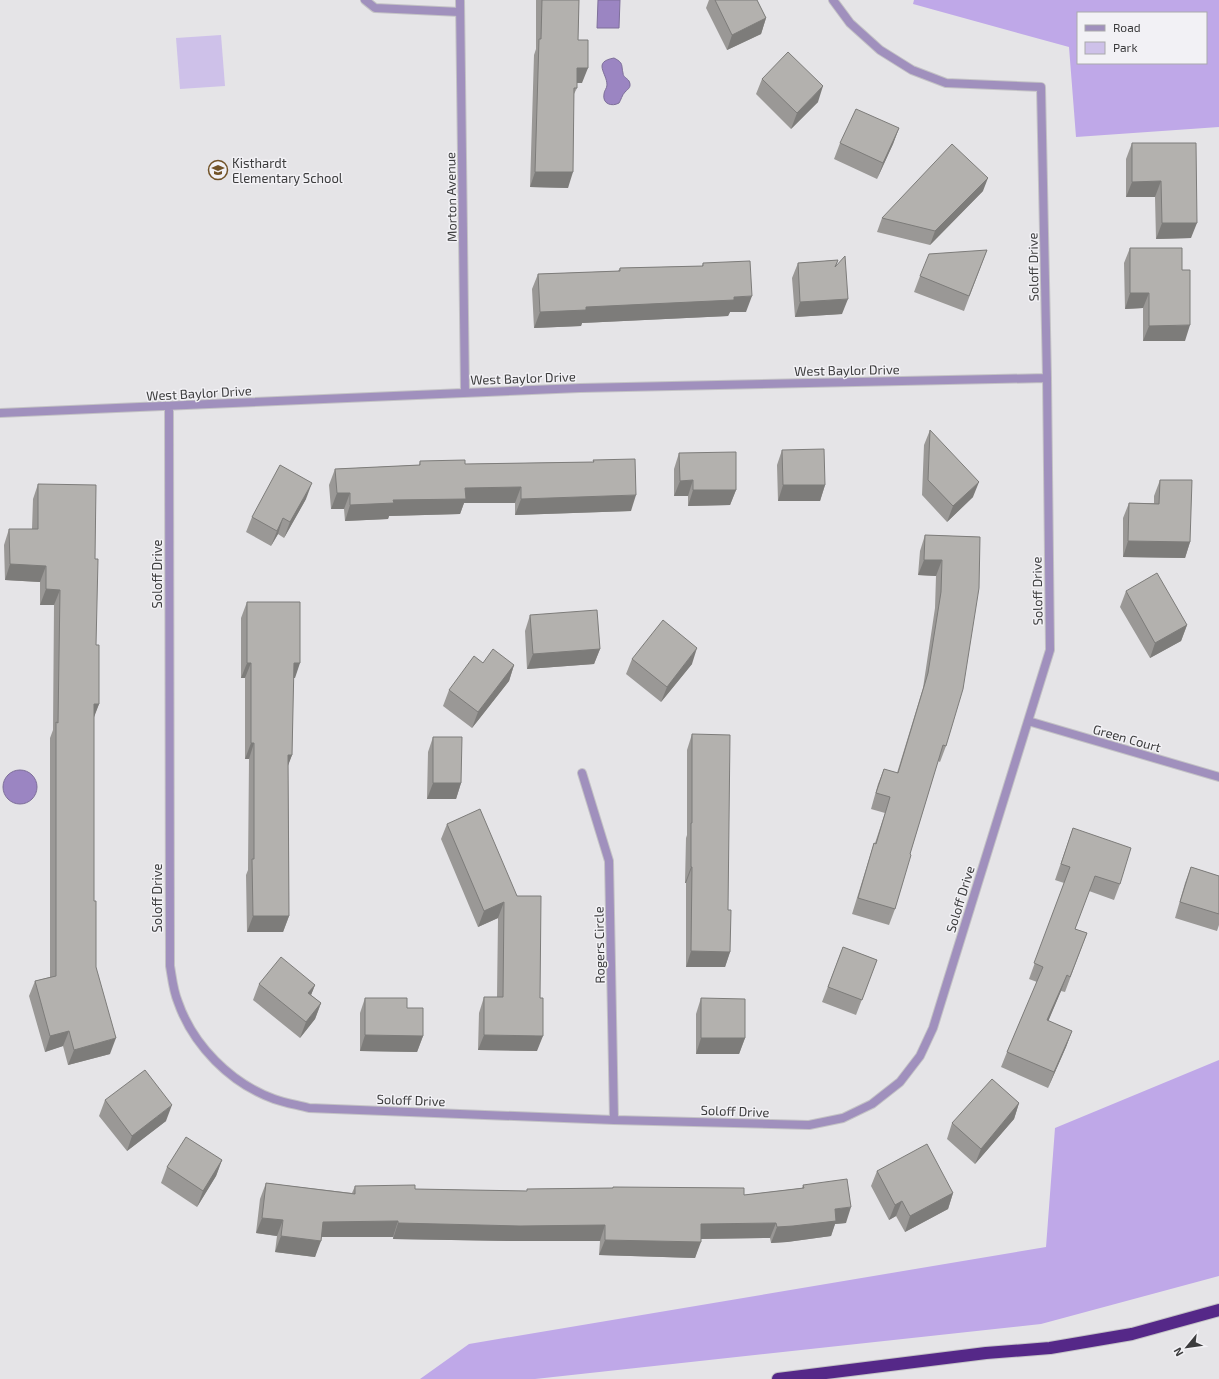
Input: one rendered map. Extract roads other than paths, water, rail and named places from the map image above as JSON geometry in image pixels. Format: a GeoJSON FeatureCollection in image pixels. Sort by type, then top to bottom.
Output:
{"type":"FeatureCollection","features":[{"type":"Feature","properties":{"kind":"highway"},"geometry":{"type":"LineString","coordinates":[[778,1379],[986,1354],[1050,1348],[1132,1334],[1219,1310]]}},
{"type":"Feature","properties":{"kind":"street"},"geometry":{"type":"LineString","coordinates":[[365,0],[375,8],[460,12]]}},
{"type":"Feature","properties":{"kind":"street","name":"Morton Avenue"},"geometry":{"type":"LineString","coordinates":[[460,0],[465,393]]}},
{"type":"Feature","properties":{"kind":"street","name":"Soloff Drive"},"geometry":{"type":"LineString","coordinates":[[169,406],[170,966],[177,1001],[193,1034],[220,1066],[246,1086],[274,1099],[309,1108],[809,1126],[843,1118],[872,1104],[900,1082],[920,1056],[933,1028],[1050,650],[1047,378],[1041,87],[946,83],[912,70],[880,50],[850,23],[833,0]]}},
{"type":"Feature","properties":{"kind":"street","name":"West Baylor Drive"},"geometry":{"type":"LineString","coordinates":[[0,413],[580,388],[1047,378]]}},
{"type":"Feature","properties":{"kind":"street","name":"Green Court"},"geometry":{"type":"LineString","coordinates":[[1028,721],[1219,777]]}},
{"type":"Feature","properties":{"kind":"street","name":"Rogers Circle"},"geometry":{"type":"LineString","coordinates":[[582,773],[609,861],[614,1120]]}},
{"type":"Feature","properties":{"kind":"place","name":"Kisthardt Elementary School"},"geometry":{"type":"Point","coordinates":[218,170]}}]}
